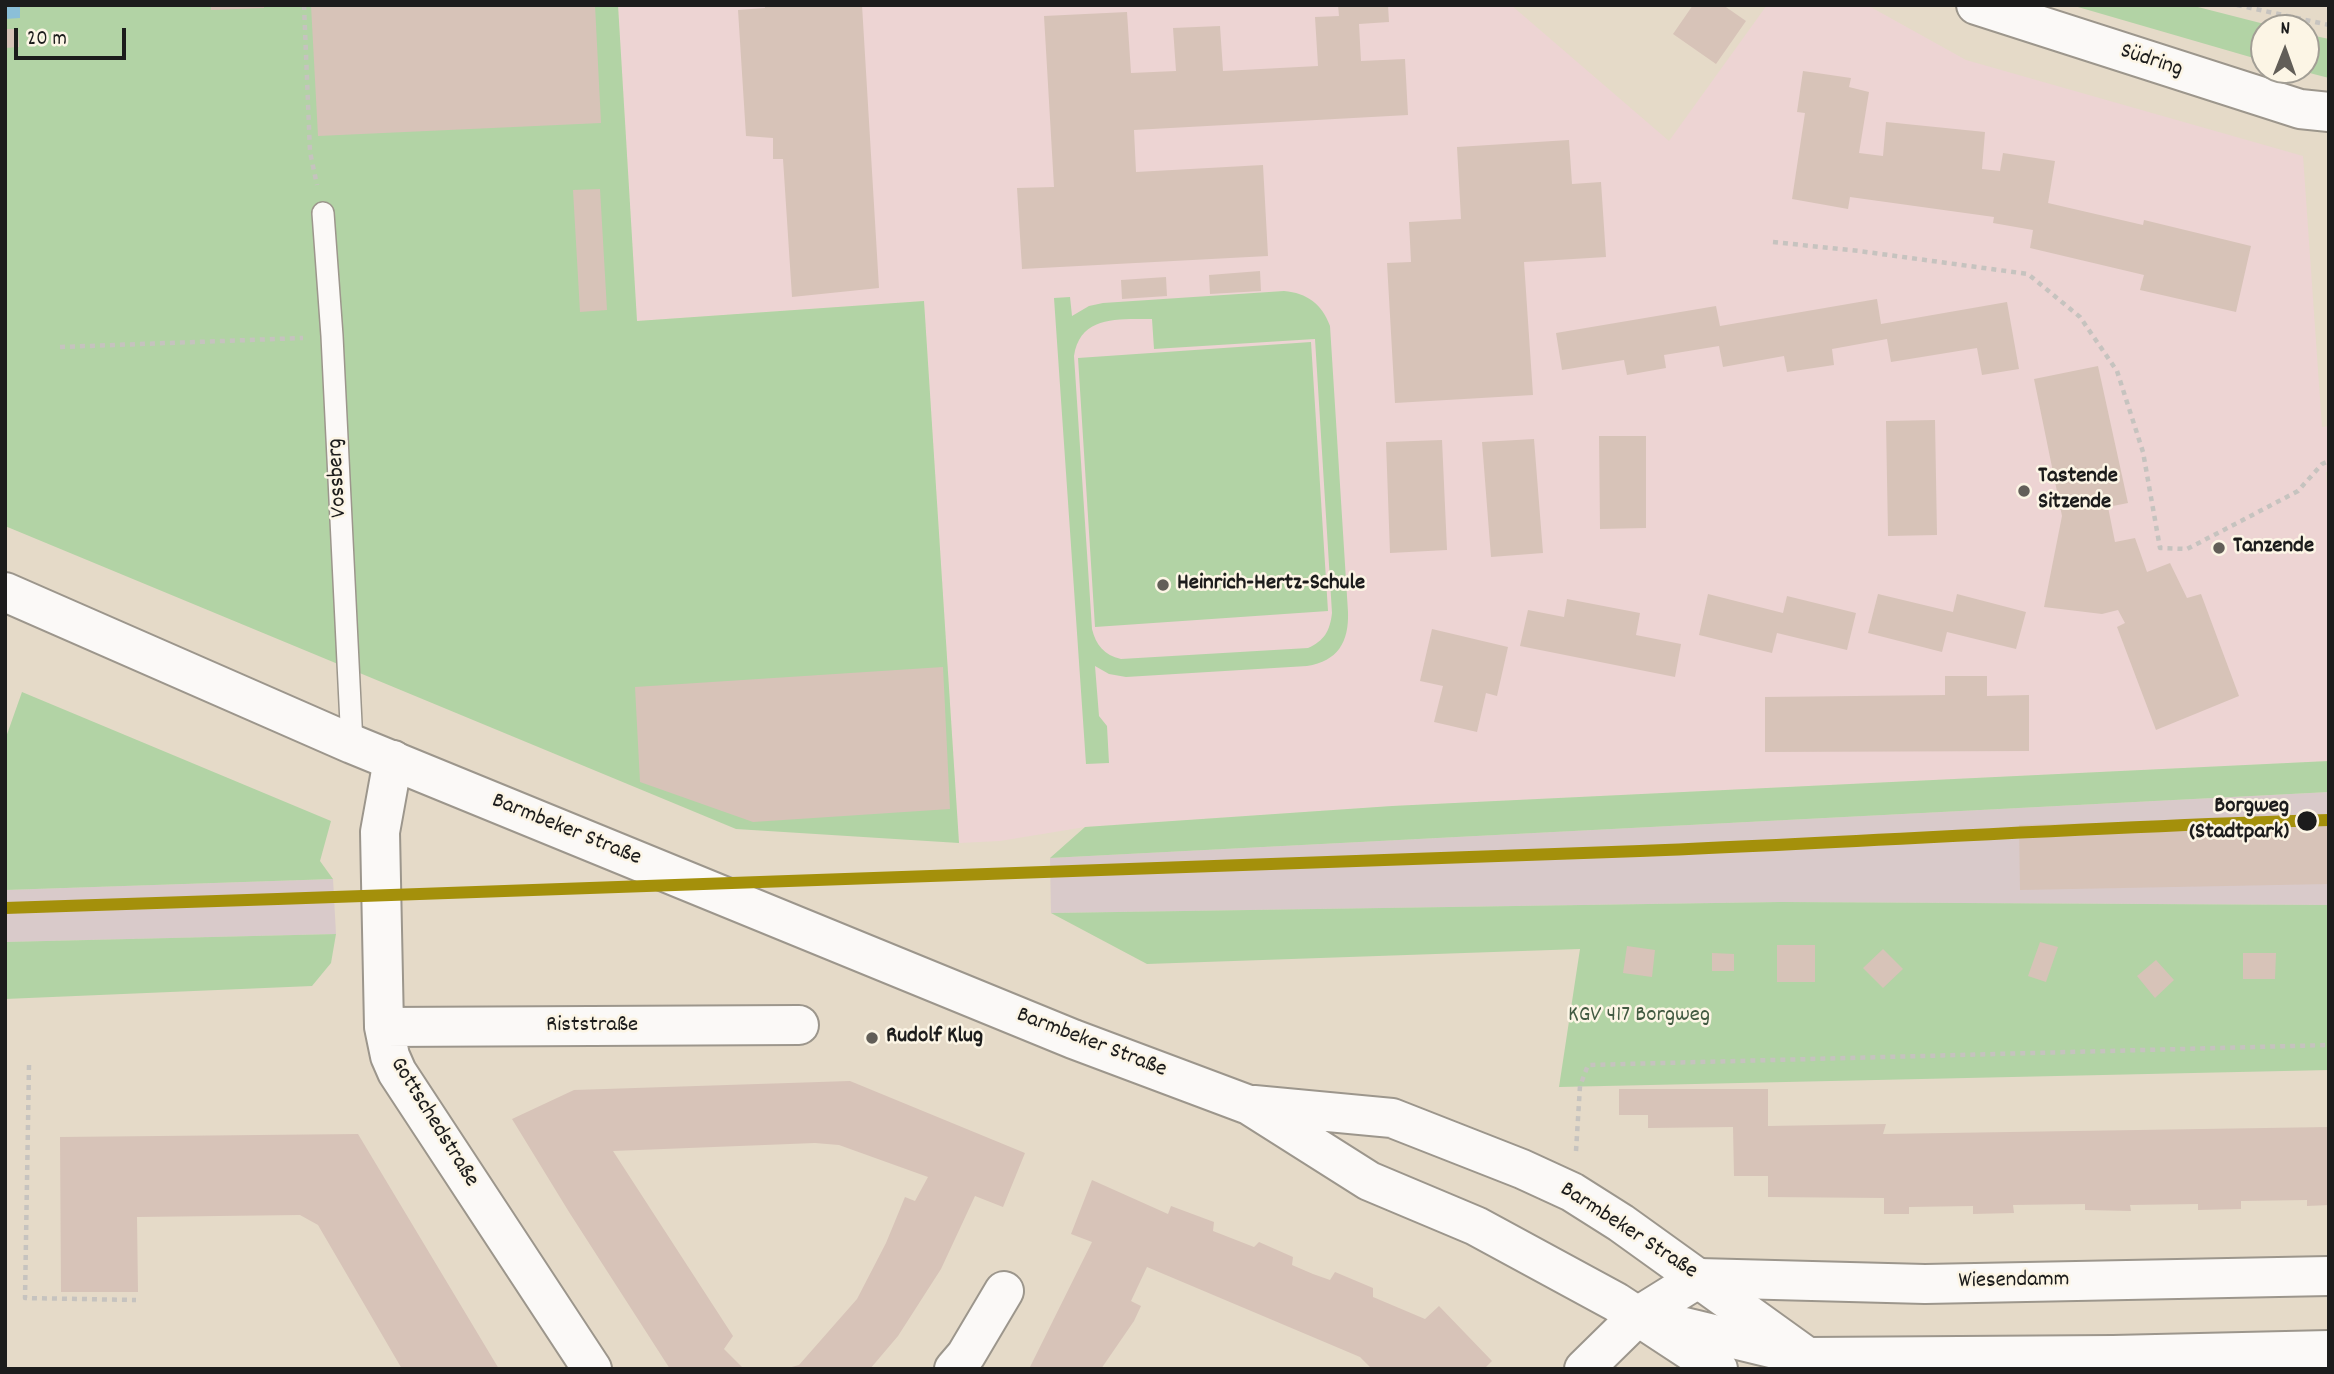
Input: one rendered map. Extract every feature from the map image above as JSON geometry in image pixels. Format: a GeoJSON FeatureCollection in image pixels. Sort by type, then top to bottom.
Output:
{"type":"FeatureCollection","features":[{"type":"Feature","properties":{"kind":"street","name":"Südring"},"geometry":{"type":"LineString","coordinates":[[1976,5],[2300,109],[2329,112]]}},
{"type":"Feature","properties":{"kind":"street","name":"Barmbeker Straße"},"geometry":{"type":"LineString","coordinates":[[5,592],[352,744],[1073,1039],[1249,1105],[1369,1181],[1513,1244],[1637,1316],[1718,1369]]}},
{"type":"Feature","properties":{"kind":"street","name":"Gottschedstraße"},"geometry":{"type":"LineString","coordinates":[[393,760],[380,832],[384,1027],[390,1056],[397,1072],[592,1369]]}},
{"type":"Feature","properties":{"kind":"street","name":"Riststraße"},"geometry":{"type":"LineString","coordinates":[[384,1027],[799,1025]]}},
{"type":"Feature","properties":{"kind":"street","name":"Barmbeker Straße"},"geometry":{"type":"LineString","coordinates":[[1249,1105],[1392,1118],[1465,1145],[1572,1192],[1621,1223],[1816,1363]]}},
{"type":"Feature","properties":{"kind":"street","name":"Wiesendamm"},"geometry":{"type":"LineString","coordinates":[[1699,1278],[1925,1284],[2329,1276]]}},
{"type":"Feature","properties":{"kind":"street"},"geometry":{"type":"LineString","coordinates":[[1584,1369],[1637,1316],[1699,1278]]}},
{"type":"Feature","properties":{"kind":"street"},"geometry":{"type":"LineString","coordinates":[[954,1369],[966,1355],[1004,1292]]}},
{"type":"Feature","properties":{"kind":"street"},"geometry":{"type":"LineString","coordinates":[[1637,1316],[1816,1363],[1974,1363],[2329,1350]]}},
{"type":"Feature","properties":{"kind":"lane","name":"Vossberg"},"geometry":{"type":"LineString","coordinates":[[323,213],[332,337],[352,744]]}},
{"type":"Feature","properties":{"kind":"path"},"geometry":{"type":"LineString","coordinates":[[303,5],[310,152],[323,213]]}},
{"type":"Feature","properties":{"kind":"path"},"geometry":{"type":"LineString","coordinates":[[2237,5],[2329,25]]}},
{"type":"Feature","properties":{"kind":"path"},"geometry":{"type":"LineString","coordinates":[[1773,242],[2028,274],[2080,317],[2117,371],[2143,452],[2160,548],[2187,549],[2298,491],[2322,464],[2329,461]]}},
{"type":"Feature","properties":{"kind":"path"},"geometry":{"type":"LineString","coordinates":[[60,347],[332,337]]}},
{"type":"Feature","properties":{"kind":"path"},"geometry":{"type":"LineString","coordinates":[[1576,1152],[1580,1086],[1588,1065],[2329,1045]]}},
{"type":"Feature","properties":{"kind":"path"},"geometry":{"type":"LineString","coordinates":[[29,1065],[25,1298],[136,1300]]}},
{"type":"Feature","properties":{"kind":"shaded area"},"geometry":{"type":"Polygon","coordinates":[[[618,5],[1511,5],[1669,141],[1767,5],[1867,5],[1966,60],[2303,156],[2322,427],[2329,426],[2329,472],[2326,472],[2329,514],[2329,761],[1392,806],[1085,827],[1000,841],[959,843],[924,301],[637,321],[618,5]]]}},
{"type":"Feature","properties":{"kind":"shaded area"},"geometry":{"type":"Polygon","coordinates":[[[2329,792],[2329,905],[1781,902],[1051,913],[1050,858],[2329,792]]]}},
{"type":"Feature","properties":{"kind":"shaded area"},"geometry":{"type":"Polygon","coordinates":[[[333,879],[336,934],[5,942],[5,890],[333,879]]]}},
{"type":"Feature","properties":{"kind":"green space"},"geometry":{"type":"Polygon","coordinates":[[[5,5],[618,5],[637,321],[924,301],[959,843],[736,829],[5,526],[5,5]]]}},
{"type":"Feature","properties":{"kind":"green space"},"geometry":{"type":"Polygon","coordinates":[[[2071,5],[2190,5],[2250,20],[2250,57],[2071,5]]]}},
{"type":"Feature","properties":{"kind":"green space"},"geometry":{"type":"Polygon","coordinates":[[[2320,37],[2329,39],[2329,78],[2320,76],[2320,37]]]}},
{"type":"Feature","properties":{"kind":"green space"},"geometry":{"type":"Polygon","coordinates":[[[1284,291],[1307,297],[1323,312],[1330,326],[1348,623],[1344,641],[1334,655],[1307,666],[1126,677],[1109,674],[1095,666],[1099,716],[1107,726],[1109,763],[1086,764],[1054,298],[1070,297],[1072,316],[1089,306],[1284,291]],[[1152,319],[1114,320],[1093,326],[1084,333],[1074,356],[1092,629],[1096,640],[1105,652],[1121,659],[1308,648],[1314,645],[1325,635],[1332,613],[1315,339],[1154,349],[1152,319]]]}},
{"type":"Feature","properties":{"kind":"green space"},"geometry":{"type":"Polygon","coordinates":[[[1311,342],[1328,611],[1095,627],[1078,358],[1311,342]]]}},
{"type":"Feature","properties":{"kind":"green space"},"geometry":{"type":"Polygon","coordinates":[[[22,692],[331,821],[320,861],[333,879],[5,890],[5,740],[22,692]]]}},
{"type":"Feature","properties":{"kind":"green space"},"geometry":{"type":"Polygon","coordinates":[[[2329,761],[2329,792],[1050,858],[1085,827],[1392,806],[2329,761]]]}},
{"type":"Feature","properties":{"kind":"green space","name":"KGV 417 Borgweg"},"geometry":{"type":"Polygon","coordinates":[[[1781,902],[2329,905],[2329,1070],[1559,1087],[1580,949],[1147,964],[1051,913],[1781,902]]]}},
{"type":"Feature","properties":{"kind":"green space"},"geometry":{"type":"Polygon","coordinates":[[[336,934],[331,963],[312,986],[5,999],[5,942],[336,934]]]}},
{"type":"Feature","properties":{"kind":"water"},"geometry":{"type":"Polygon","coordinates":[[[5,5],[20,5],[20,18],[5,19],[5,5]]]}},
{"type":"Feature","properties":{"kind":"building"},"geometry":{"type":"Polygon","coordinates":[[[211,5],[264,5],[264,8],[211,10],[211,5]]]}},
{"type":"Feature","properties":{"kind":"building"},"geometry":{"type":"Polygon","coordinates":[[[311,5],[595,5],[601,123],[318,136],[311,5]]]}},
{"type":"Feature","properties":{"kind":"building"},"geometry":{"type":"Polygon","coordinates":[[[765,5],[862,5],[879,288],[792,297],[783,159],[773,159],[773,138],[746,136],[738,10],[765,8],[765,5]]]}},
{"type":"Feature","properties":{"kind":"building"},"geometry":{"type":"Polygon","coordinates":[[[1338,5],[1388,5],[1389,22],[1359,24],[1361,61],[1405,59],[1408,115],[1134,130],[1136,172],[1263,165],[1268,256],[1022,269],[1017,188],[1054,187],[1044,16],[1127,12],[1131,73],[1176,71],[1173,28],[1220,26],[1223,71],[1318,66],[1315,17],[1339,16],[1338,5]]]}},
{"type":"Feature","properties":{"kind":"building"},"geometry":{"type":"Polygon","coordinates":[[[1693,5],[1723,5],[1746,21],[1716,64],[1673,34],[1693,5]]]}},
{"type":"Feature","properties":{"kind":"building"},"geometry":{"type":"Polygon","coordinates":[[[5,29],[18,29],[19,47],[5,48],[5,29]]]}},
{"type":"Feature","properties":{"kind":"building"},"geometry":{"type":"Polygon","coordinates":[[[1803,71],[1851,78],[1849,87],[1869,92],[1859,153],[1883,156],[1886,122],[1985,132],[1982,169],[2000,171],[2003,153],[2055,161],[2048,203],[2143,225],[2144,220],[2251,246],[2236,312],[2140,290],[2144,275],[2030,248],[2033,230],[1993,223],[1994,217],[1850,197],[1848,209],[1792,199],[1805,113],[1797,112],[1803,71]]]}},
{"type":"Feature","properties":{"kind":"building"},"geometry":{"type":"Polygon","coordinates":[[[1569,140],[1572,184],[1601,182],[1606,257],[1524,262],[1533,395],[1395,403],[1387,263],[1411,262],[1409,222],[1461,219],[1457,147],[1569,140]]]}},
{"type":"Feature","properties":{"kind":"building"},"geometry":{"type":"Polygon","coordinates":[[[600,189],[607,310],[580,312],[573,190],[600,189]]]}},
{"type":"Feature","properties":{"kind":"building"},"geometry":{"type":"Polygon","coordinates":[[[1260,271],[1261,291],[1210,294],[1209,275],[1260,271]]]}},
{"type":"Feature","properties":{"kind":"building"},"geometry":{"type":"Polygon","coordinates":[[[1166,277],[1167,296],[1122,299],[1121,280],[1166,277]]]}},
{"type":"Feature","properties":{"kind":"building"},"geometry":{"type":"Polygon","coordinates":[[[1877,299],[1881,324],[2007,302],[2019,369],[1982,375],[1977,348],[1891,362],[1887,339],[1832,349],[1834,365],[1787,372],[1784,356],[1723,367],[1719,346],[1664,355],[1666,368],[1627,375],[1624,360],[1562,370],[1556,333],[1716,306],[1720,326],[1877,299]]]}},
{"type":"Feature","properties":{"kind":"building"},"geometry":{"type":"Polygon","coordinates":[[[2098,366],[2128,503],[2108,507],[2115,542],[2135,538],[2147,572],[2170,563],[2187,598],[2201,594],[2239,696],[2156,730],[2117,627],[2125,623],[2118,610],[2102,614],[2044,607],[2062,516],[2034,379],[2098,366]]]}},
{"type":"Feature","properties":{"kind":"building"},"geometry":{"type":"Polygon","coordinates":[[[1935,420],[1937,535],[1888,536],[1886,421],[1935,420]]]}},
{"type":"Feature","properties":{"kind":"building"},"geometry":{"type":"Polygon","coordinates":[[[1599,436],[1646,436],[1646,528],[1600,529],[1599,436]]]}},
{"type":"Feature","properties":{"kind":"building"},"geometry":{"type":"Polygon","coordinates":[[[1534,439],[1543,553],[1491,557],[1482,442],[1534,439]]]}},
{"type":"Feature","properties":{"kind":"building"},"geometry":{"type":"Polygon","coordinates":[[[1442,440],[1447,550],[1390,553],[1386,442],[1442,440]]]}},
{"type":"Feature","properties":{"kind":"building"},"geometry":{"type":"Polygon","coordinates":[[[1708,594],[1783,613],[1787,596],[1856,613],[1847,650],[1777,633],[1772,653],[1699,635],[1708,594]]]}},
{"type":"Feature","properties":{"kind":"building"},"geometry":{"type":"Polygon","coordinates":[[[1878,594],[1953,612],[1957,594],[2026,612],[2016,649],[1947,632],[1942,652],[1868,633],[1878,594]]]}},
{"type":"Feature","properties":{"kind":"building"},"geometry":{"type":"Polygon","coordinates":[[[1567,599],[1640,613],[1636,635],[1681,644],[1675,677],[1520,646],[1528,610],[1564,617],[1567,599]]]}},
{"type":"Feature","properties":{"kind":"building"},"geometry":{"type":"Polygon","coordinates":[[[1432,629],[1508,647],[1497,696],[1486,693],[1477,732],[1434,722],[1443,686],[1420,681],[1432,629]]]}},
{"type":"Feature","properties":{"kind":"building"},"geometry":{"type":"Polygon","coordinates":[[[943,667],[950,809],[753,822],[640,782],[635,687],[943,667]]]}},
{"type":"Feature","properties":{"kind":"building"},"geometry":{"type":"Polygon","coordinates":[[[1945,676],[1987,676],[1987,696],[2029,695],[2029,751],[1765,752],[1765,697],[1945,695],[1945,676]]]}},
{"type":"Feature","properties":{"kind":"building"},"geometry":{"type":"Polygon","coordinates":[[[2329,817],[2329,884],[2020,890],[2019,825],[2329,817]]]}},
{"type":"Feature","properties":{"kind":"building"},"geometry":{"type":"Polygon","coordinates":[[[2040,942],[2058,947],[2046,982],[2028,976],[2040,942]]]}},
{"type":"Feature","properties":{"kind":"building"},"geometry":{"type":"Polygon","coordinates":[[[1777,945],[1815,945],[1815,982],[1777,982],[1777,945]]]}},
{"type":"Feature","properties":{"kind":"building"},"geometry":{"type":"Polygon","coordinates":[[[1627,946],[1655,950],[1652,977],[1623,973],[1627,946]]]}},
{"type":"Feature","properties":{"kind":"building"},"geometry":{"type":"Polygon","coordinates":[[[1883,949],[1903,969],[1883,988],[1863,968],[1883,949]]]}},
{"type":"Feature","properties":{"kind":"building"},"geometry":{"type":"Polygon","coordinates":[[[1712,953],[1734,954],[1734,971],[1712,971],[1712,953]]]}},
{"type":"Feature","properties":{"kind":"building"},"geometry":{"type":"Polygon","coordinates":[[[2243,953],[2276,953],[2275,979],[2243,979],[2243,953]]]}},
{"type":"Feature","properties":{"kind":"building"},"geometry":{"type":"Polygon","coordinates":[[[2156,960],[2174,980],[2155,998],[2137,976],[2156,960]]]}},
{"type":"Feature","properties":{"kind":"building"},"geometry":{"type":"Polygon","coordinates":[[[850,1081],[1025,1153],[1003,1207],[975,1196],[941,1269],[898,1336],[870,1369],[788,1368],[799,1365],[857,1299],[886,1243],[905,1197],[915,1201],[928,1177],[839,1145],[815,1143],[613,1151],[733,1336],[724,1349],[744,1369],[670,1369],[512,1119],[574,1090],[850,1081]]]}},
{"type":"Feature","properties":{"kind":"building"},"geometry":{"type":"Polygon","coordinates":[[[1619,1089],[1768,1089],[1768,1126],[1886,1124],[1883,1134],[2329,1127],[2329,1205],[2307,1206],[2307,1200],[2241,1201],[2241,1209],[2198,1210],[2198,1204],[2130,1205],[2131,1211],[2085,1210],[2085,1204],[2013,1205],[2014,1213],[1973,1214],[1973,1206],[1909,1207],[1909,1214],[1884,1214],[1884,1198],[1768,1197],[1768,1176],[1734,1176],[1733,1127],[1648,1128],[1648,1115],[1619,1115],[1619,1089]]]}},
{"type":"Feature","properties":{"kind":"building"},"geometry":{"type":"Polygon","coordinates":[[[358,1134],[499,1369],[402,1369],[318,1225],[300,1215],[137,1217],[138,1292],[61,1292],[60,1137],[358,1134]]]}},
{"type":"Feature","properties":{"kind":"building"},"geometry":{"type":"Polygon","coordinates":[[[1092,1180],[1168,1214],[1171,1206],[1214,1222],[1213,1231],[1254,1247],[1259,1242],[1293,1257],[1292,1265],[1313,1274],[1330,1280],[1335,1272],[1373,1288],[1373,1297],[1425,1319],[1439,1306],[1492,1361],[1484,1369],[1372,1369],[1360,1357],[1147,1267],[1131,1301],[1141,1306],[1134,1321],[1101,1369],[1029,1369],[1092,1242],[1071,1234],[1092,1180]]]}},
{"type":"Feature","properties":{"kind":"transit line"},"geometry":{"type":"LineString","coordinates":[[5,908],[1436,859],[2329,820]]}},
{"type":"Feature","properties":{"kind":"place","name":"Tastende Sitzende"},"geometry":{"type":"Point","coordinates":[2024,491]}},
{"type":"Feature","properties":{"kind":"place","name":"Tanzende"},"geometry":{"type":"Point","coordinates":[2219,548]}},
{"type":"Feature","properties":{"kind":"place","name":"Heinrich-Hertz-Schule"},"geometry":{"type":"Point","coordinates":[1163,585]}},
{"type":"Feature","properties":{"kind":"place","name":"Borgweg (Stadtpark)"},"geometry":{"type":"Point","coordinates":[2307,821]}},
{"type":"Feature","properties":{"kind":"place","name":"Rudolf Klug"},"geometry":{"type":"Point","coordinates":[872,1038]}}]}
